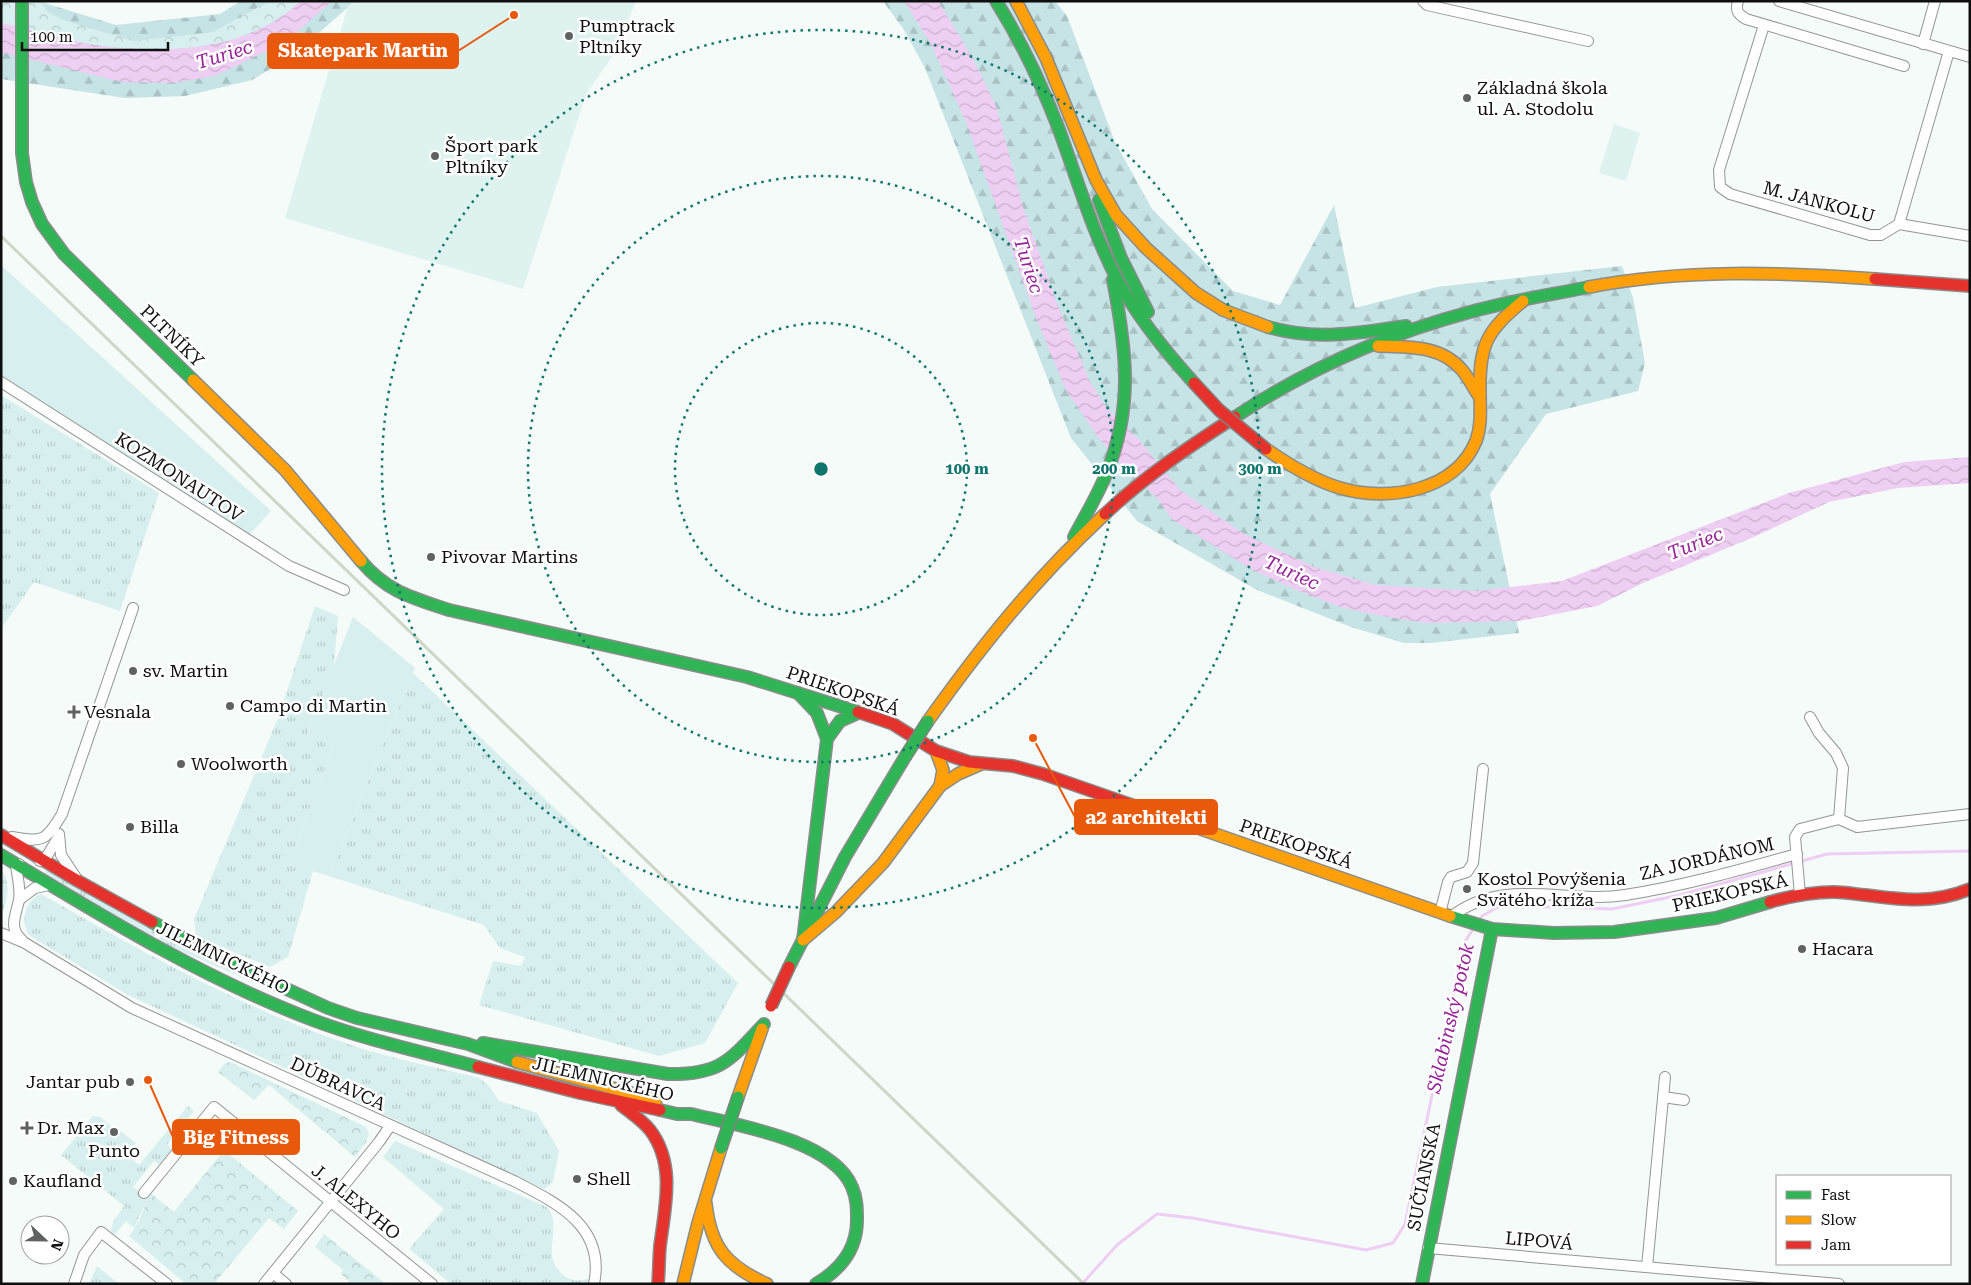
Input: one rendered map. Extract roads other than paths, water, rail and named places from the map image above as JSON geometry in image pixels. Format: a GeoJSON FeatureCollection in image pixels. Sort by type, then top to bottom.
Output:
{"type":"FeatureCollection","features":[{"type":"Feature","properties":{"kind":"main road"},"geometry":{"type":"LineString","coordinates":[[996,1],[1029,60],[1053,117],[1109,263],[1123,331],[1125,357],[1124,395],[1111,461],[1098,494],[1068,548]]}},
{"type":"Feature","properties":{"kind":"main road"},"geometry":{"type":"LineString","coordinates":[[1016,1],[1045,57],[1082,148],[1106,199],[1133,234],[1182,282],[1208,302],[1236,316],[1261,325],[1318,336],[1343,335],[1440,321]]}},
{"type":"Feature","properties":{"kind":"main road","name":"PLTNÍKY"},"geometry":{"type":"LineString","coordinates":[[23,6],[22,153],[26,182],[37,213],[52,239],[90,281],[285,470],[371,573]]}},
{"type":"Feature","properties":{"kind":"main road"},"geometry":{"type":"LineString","coordinates":[[1082,148],[1090,176],[1121,258],[1164,346]]}},
{"type":"Feature","properties":{"kind":"main road"},"geometry":{"type":"LineString","coordinates":[[1109,263],[1149,330],[1219,410],[1266,449],[1306,474],[1351,491],[1389,493],[1416,489],[1435,483],[1448,476],[1466,459],[1475,444],[1482,414],[1479,396],[1481,356],[1485,340],[1499,321],[1527,298]]}},
{"type":"Feature","properties":{"kind":"main road"},"geometry":{"type":"LineString","coordinates":[[684,1284],[705,1199],[764,1024],[789,967],[854,841],[928,721],[978,652],[1015,606],[1068,548],[1127,495],[1183,451],[1236,415],[1267,397],[1374,346],[1440,321],[1527,298],[1623,281],[1700,274],[1768,274],[1970,286]]}},
{"type":"Feature","properties":{"kind":"main road"},"geometry":{"type":"LineString","coordinates":[[1374,346],[1415,347],[1435,351],[1446,356],[1461,369],[1479,396]]}},
{"type":"Feature","properties":{"kind":"main road","name":"PRIEKOPSKÁ"},"geometry":{"type":"LineString","coordinates":[[371,573],[395,591],[429,604],[747,677],[860,712],[893,724],[936,751],[981,764],[1013,766],[1043,774],[1487,928],[1563,933],[1631,930],[1716,918],[1800,895],[1835,892],[1905,900],[1929,900],[1970,890]]}},
{"type":"Feature","properties":{"kind":"main road"},"geometry":{"type":"LineString","coordinates":[[798,693],[817,713],[827,739]]}},
{"type":"Feature","properties":{"kind":"main road"},"geometry":{"type":"LineString","coordinates":[[803,940],[827,739],[835,725],[844,717],[860,712]]}},
{"type":"Feature","properties":{"kind":"main road"},"geometry":{"type":"LineString","coordinates":[[936,751],[943,770],[940,786]]}},
{"type":"Feature","properties":{"kind":"main road"},"geometry":{"type":"LineString","coordinates":[[803,940],[842,906],[883,863],[940,786],[958,774],[981,764]]}},
{"type":"Feature","properties":{"kind":"main road","name":"JILEMNICKÉHO"},"geometry":{"type":"LineString","coordinates":[[2,835],[78,881],[180,937],[328,1008],[357,1018],[468,1044],[516,1062],[679,1107],[691,1114]]}},
{"type":"Feature","properties":{"kind":"main road","name":"JILEMNICKÉHO"},"geometry":{"type":"LineString","coordinates":[[1,856],[189,964],[292,1011],[353,1033],[398,1046],[617,1102],[677,1114],[691,1114]]}},
{"type":"Feature","properties":{"kind":"main road","name":"SUČIANSKA"},"geometry":{"type":"LineString","coordinates":[[1422,1284],[1487,928]]}},
{"type":"Feature","properties":{"kind":"main road"},"geometry":{"type":"LineString","coordinates":[[468,1044],[489,1043],[668,1074],[690,1076],[718,1068],[731,1060],[764,1024]]}},
{"type":"Feature","properties":{"kind":"main road"},"geometry":{"type":"LineString","coordinates":[[617,1102],[641,1120],[651,1132],[658,1142],[665,1160],[667,1173],[666,1204],[658,1284]]}},
{"type":"Feature","properties":{"kind":"main road"},"geometry":{"type":"LineString","coordinates":[[691,1114],[805,1144],[832,1160],[847,1178],[854,1191],[858,1208],[856,1233],[852,1247],[845,1260],[828,1277],[816,1284]]}},
{"type":"Feature","properties":{"kind":"main road"},"geometry":{"type":"LineString","coordinates":[[705,1199],[710,1230],[716,1244],[740,1269],[767,1284]]}},
{"type":"Feature","properties":{"kind":"street"},"geometry":{"type":"LineString","coordinates":[[1423,1],[1427,4],[1588,42]]}},
{"type":"Feature","properties":{"kind":"street"},"geometry":{"type":"LineString","coordinates":[[1738,1],[1736,8],[1738,14],[1746,19],[1904,66]]}},
{"type":"Feature","properties":{"kind":"street"},"geometry":{"type":"LineString","coordinates":[[1779,1],[1970,57]]}},
{"type":"Feature","properties":{"kind":"street"},"geometry":{"type":"LineString","coordinates":[[1924,44],[1935,1]]}},
{"type":"Feature","properties":{"kind":"street","name":"M. JANKOLU"},"geometry":{"type":"LineString","coordinates":[[1764,25],[1719,170],[1720,187],[1730,194],[1870,235],[1882,235],[1899,224],[1949,51]]}},
{"type":"Feature","properties":{"kind":"street"},"geometry":{"type":"LineString","coordinates":[[1899,224],[1970,236]]}},
{"type":"Feature","properties":{"kind":"street","name":"KOZMONAUTOV"},"geometry":{"type":"LineString","coordinates":[[1,382],[275,558],[344,590]]}},
{"type":"Feature","properties":{"kind":"street","name":"JILEMNICKÉHO"},"geometry":{"type":"LineString","coordinates":[[2,835],[31,841],[45,838],[51,833],[62,814],[133,608]]}},
{"type":"Feature","properties":{"kind":"street"},"geometry":{"type":"LineString","coordinates":[[1810,717],[1819,733],[1836,753],[1843,768],[1838,819]]}},
{"type":"Feature","properties":{"kind":"street"},"geometry":{"type":"LineString","coordinates":[[1446,915],[1448,882],[1451,877],[1467,872],[1473,863],[1483,769]]}},
{"type":"Feature","properties":{"kind":"street","name":"JILEMNICKÉHO"},"geometry":{"type":"LineString","coordinates":[[62,814],[59,836],[61,855],[78,881]]}},
{"type":"Feature","properties":{"kind":"street"},"geometry":{"type":"LineString","coordinates":[[1800,895],[1795,837],[1800,829],[1838,819],[1857,827],[1970,814]]}},
{"type":"Feature","properties":{"kind":"street","name":"JILEMNICKÉHO"},"geometry":{"type":"LineString","coordinates":[[44,861],[59,836]]}},
{"type":"Feature","properties":{"kind":"street","name":"ZA JORDÁNOM"},"geometry":{"type":"LineString","coordinates":[[1446,915],[1492,897],[1515,893],[1606,897],[1625,895],[1704,879],[1797,854]]}},
{"type":"Feature","properties":{"kind":"street"},"geometry":{"type":"LineString","coordinates":[[20,899],[16,865],[44,861]]}},
{"type":"Feature","properties":{"kind":"street"},"geometry":{"type":"LineString","coordinates":[[25,943],[14,930],[15,910],[20,899],[35,888],[49,885]]}},
{"type":"Feature","properties":{"kind":"street","name":"DÚBRAVCA"},"geometry":{"type":"LineString","coordinates":[[1,934],[25,943],[132,1008],[514,1181],[562,1207],[574,1216],[591,1245],[596,1265],[594,1284]]}},
{"type":"Feature","properties":{"kind":"street"},"geometry":{"type":"LineString","coordinates":[[1647,1267],[1665,1078]]}},
{"type":"Feature","properties":{"kind":"street"},"geometry":{"type":"LineString","coordinates":[[1663,1098],[1684,1100]]}},
{"type":"Feature","properties":{"kind":"street","name":"J. ALEXYHO"},"geometry":{"type":"LineString","coordinates":[[144,1193],[214,1107],[432,1284]]}},
{"type":"Feature","properties":{"kind":"street"},"geometry":{"type":"LineString","coordinates":[[264,1284],[390,1126]]}},
{"type":"Feature","properties":{"kind":"street"},"geometry":{"type":"LineString","coordinates":[[74,1284],[84,1255],[101,1232],[167,1284]]}},
{"type":"Feature","properties":{"kind":"street","name":"LIPOVÁ"},"geometry":{"type":"LineString","coordinates":[[1428,1248],[1839,1284]]}},
{"type":"Feature","properties":{"kind":"street"},"geometry":{"type":"LineString","coordinates":[[273,1273],[286,1284]]}},
{"type":"Feature","properties":{"kind":"water","name":"Turiec"},"geometry":{"type":"Polygon","coordinates":[[[301,1],[332,1],[285,42],[215,76],[172,83],[122,82],[1,52],[1,23],[95,45],[149,50],[177,49],[231,40],[256,31],[280,18],[301,1]]]}},
{"type":"Feature","properties":{"kind":"water","name":"Turiec"},"geometry":{"type":"Polygon","coordinates":[[[904,1],[938,1],[984,81],[997,109],[1023,207],[1058,306],[1090,382],[1106,407],[1139,440],[1180,490],[1244,534],[1314,567],[1375,585],[1476,591],[1562,581],[1789,493],[1904,462],[1970,457],[1970,483],[1898,488],[1829,502],[1756,536],[1643,583],[1597,606],[1520,621],[1428,623],[1340,607],[1292,588],[1251,569],[1173,520],[1156,497],[1127,470],[1098,437],[1066,390],[1036,318],[966,122],[931,44],[904,1]]]}},
{"type":"Feature","properties":{"kind":"waterway","name":"Sklabinský potok"},"geometry":{"type":"LineString","coordinates":[[1480,919],[1498,907],[1612,909],[1680,895],[1827,854],[1970,851]]}},
{"type":"Feature","properties":{"kind":"waterway","name":"Sklabinský potok"},"geometry":{"type":"LineString","coordinates":[[1082,1284],[1117,1245],[1157,1214],[1192,1218],[1366,1250],[1393,1243],[1405,1224],[1464,943],[1473,929]]}},
{"type":"Feature","properties":{"kind":"railway"},"geometry":{"type":"LineString","coordinates":[[1,236],[1084,1284]]}},
{"type":"Feature","properties":{"kind":"place","name":"Skatepark Martin"},"geometry":{"type":"Point","coordinates":[514,15]}},
{"type":"Feature","properties":{"kind":"place","name":"Pumptrack Pltníky"},"geometry":{"type":"Point","coordinates":[569,36]}},
{"type":"Feature","properties":{"kind":"place","name":"Základná škola ul. A. Stodolu"},"geometry":{"type":"Point","coordinates":[1467,98]}},
{"type":"Feature","properties":{"kind":"place","name":"Šport park Pltníky"},"geometry":{"type":"Point","coordinates":[435,156]}},
{"type":"Feature","properties":{"kind":"place","name":"Pivovar Martins"},"geometry":{"type":"Point","coordinates":[431,557]}},
{"type":"Feature","properties":{"kind":"place","name":"sv. Martin"},"geometry":{"type":"Point","coordinates":[133,671]}},
{"type":"Feature","properties":{"kind":"place","name":"Campo di Martin"},"geometry":{"type":"Point","coordinates":[230,706]}},
{"type":"Feature","properties":{"kind":"place","name":"Vesnala"},"geometry":{"type":"Point","coordinates":[74,712]}},
{"type":"Feature","properties":{"kind":"place","name":"a2 architekti"},"geometry":{"type":"Point","coordinates":[1033,738]}},
{"type":"Feature","properties":{"kind":"place","name":"Woolworth"},"geometry":{"type":"Point","coordinates":[181,764]}},
{"type":"Feature","properties":{"kind":"place","name":"Billa"},"geometry":{"type":"Point","coordinates":[130,827]}},
{"type":"Feature","properties":{"kind":"place","name":"Kostol Povýšenia Svätého kríža"},"geometry":{"type":"Point","coordinates":[1467,889]}},
{"type":"Feature","properties":{"kind":"place","name":"Hacara"},"geometry":{"type":"Point","coordinates":[1802,949]}},
{"type":"Feature","properties":{"kind":"place","name":"Big Fitness"},"geometry":{"type":"Point","coordinates":[148,1080]}},
{"type":"Feature","properties":{"kind":"place","name":"Jantar pub"},"geometry":{"type":"Point","coordinates":[130,1082]}},
{"type":"Feature","properties":{"kind":"place","name":"Dr. Max"},"geometry":{"type":"Point","coordinates":[27,1128]}},
{"type":"Feature","properties":{"kind":"place","name":"Punto"},"geometry":{"type":"Point","coordinates":[114,1132]}},
{"type":"Feature","properties":{"kind":"place","name":"Shell"},"geometry":{"type":"Point","coordinates":[577,1179]}},
{"type":"Feature","properties":{"kind":"place","name":"Kaufland"},"geometry":{"type":"Point","coordinates":[13,1181]}}]}
